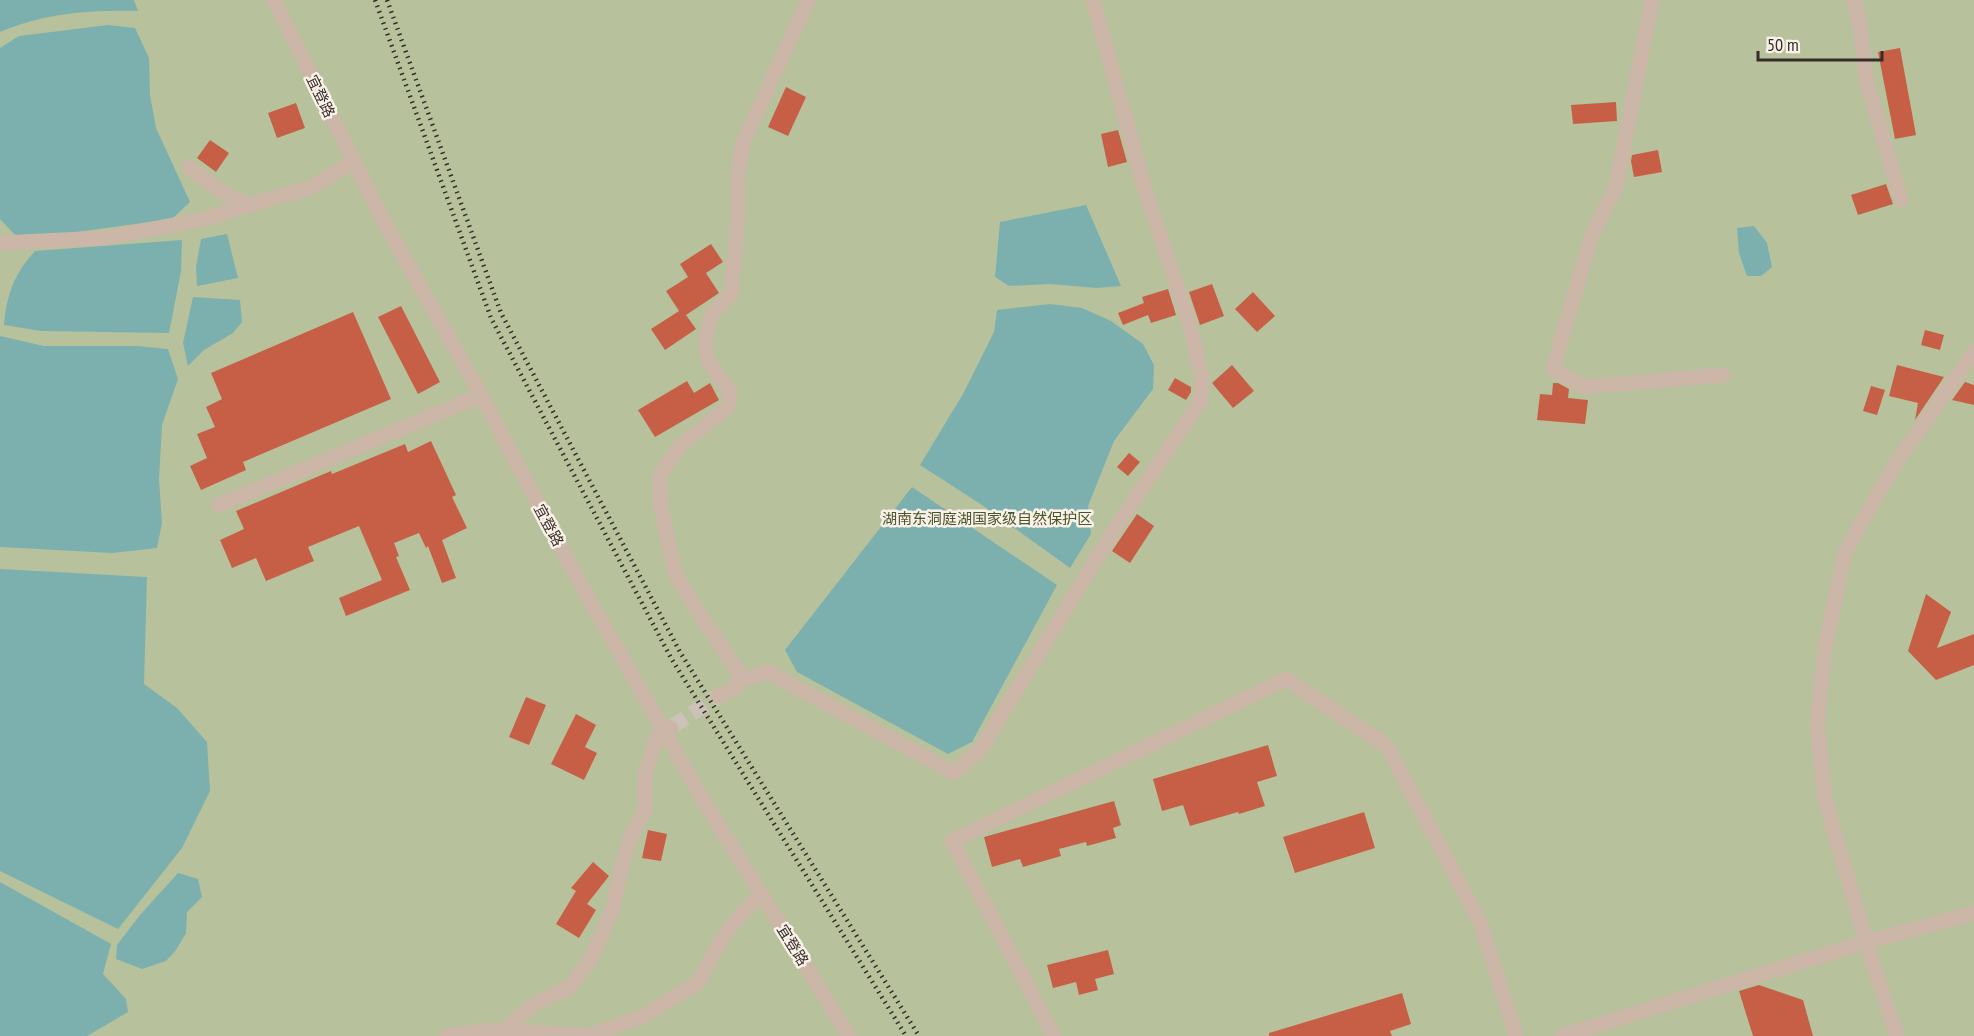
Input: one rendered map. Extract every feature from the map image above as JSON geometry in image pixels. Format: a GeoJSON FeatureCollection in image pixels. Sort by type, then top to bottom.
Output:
{"type":"FeatureCollection","features":[{"type":"Feature","properties":{"kind":"street","name":"宜登路"},"geometry":{"type":"LineString","coordinates":[[274,0],[382,218],[481,395],[580,583],[669,729],[703,800],[849,1036]]}},
{"type":"Feature","properties":{"kind":"street"},"geometry":{"type":"LineString","coordinates":[[718,696],[736,688],[740,674],[675,573],[660,503],[660,475],[681,445],[728,406],[729,392],[710,363],[705,343],[711,315],[731,294],[738,219],[738,176],[743,143],[808,0]]}},
{"type":"Feature","properties":{"kind":"street"},"geometry":{"type":"LineString","coordinates":[[738,681],[768,672],[954,773],[980,750],[1114,530],[1200,402],[1202,378],[1189,322],[1145,190],[1093,0]]}},
{"type":"Feature","properties":{"kind":"street"},"geometry":{"type":"LineString","coordinates":[[1652,0],[1616,186],[1591,237],[1553,369],[1584,387],[1723,375]]}},
{"type":"Feature","properties":{"kind":"street"},"geometry":{"type":"LineString","coordinates":[[1854,0],[1860,26],[1866,79],[1901,200]]}},
{"type":"Feature","properties":{"kind":"street"},"geometry":{"type":"LineString","coordinates":[[0,243],[105,238],[204,219],[310,188],[354,161]]}},
{"type":"Feature","properties":{"kind":"street"},"geometry":{"type":"LineString","coordinates":[[189,167],[219,190],[249,205]]}},
{"type":"Feature","properties":{"kind":"street"},"geometry":{"type":"LineString","coordinates":[[1897,1036],[1866,942],[1824,799],[1817,723],[1826,647],[1845,552],[1894,466],[1974,352]]}},
{"type":"Feature","properties":{"kind":"street"},"geometry":{"type":"LineString","coordinates":[[219,505],[481,395]]}},
{"type":"Feature","properties":{"kind":"street"},"geometry":{"type":"LineString","coordinates":[[1054,1036],[952,841],[1286,679],[1387,746],[1481,924],[1516,1036]]}},
{"type":"Feature","properties":{"kind":"street"},"geometry":{"type":"LineString","coordinates":[[504,1031],[534,1004],[570,987],[591,958],[613,909],[631,835],[645,811],[645,774],[656,739],[669,729]]}},
{"type":"Feature","properties":{"kind":"street"},"geometry":{"type":"LineString","coordinates":[[447,1036],[493,1030],[588,1036],[641,1017],[698,983],[717,947],[734,922],[761,893]]}},
{"type":"Feature","properties":{"kind":"street"},"geometry":{"type":"LineString","coordinates":[[1562,1036],[1866,942],[1974,913]]}},
{"type":"Feature","properties":{"kind":"green space","name":"湖南东洞庭湖国家级自然保护区"},"geometry":{"type":"Polygon","coordinates":[[[0,0],[1974,0],[1974,1036],[0,1036],[0,0]]]}},
{"type":"Feature","properties":{"kind":"water"},"geometry":{"type":"Polygon","coordinates":[[[0,0],[134,0],[138,11],[68,14],[34,21],[0,32],[0,0]]]}},
{"type":"Feature","properties":{"kind":"water"},"geometry":{"type":"Polygon","coordinates":[[[108,25],[135,28],[149,58],[150,95],[156,128],[190,202],[172,219],[47,236],[15,235],[0,219],[0,48],[19,36],[108,25]]]}},
{"type":"Feature","properties":{"kind":"water"},"geometry":{"type":"Polygon","coordinates":[[[1086,205],[1121,286],[1096,288],[1051,284],[1009,286],[995,277],[1000,222],[1086,205]]]}},
{"type":"Feature","properties":{"kind":"water"},"geometry":{"type":"Polygon","coordinates":[[[1754,226],[1767,243],[1772,267],[1761,276],[1747,276],[1739,253],[1737,228],[1754,226]]]}},
{"type":"Feature","properties":{"kind":"water"},"geometry":{"type":"Polygon","coordinates":[[[227,234],[238,278],[197,286],[196,267],[201,239],[227,234]]]}},
{"type":"Feature","properties":{"kind":"water"},"geometry":{"type":"Polygon","coordinates":[[[182,240],[181,271],[169,333],[41,331],[4,325],[13,285],[35,251],[182,240]]]}},
{"type":"Feature","properties":{"kind":"water"},"geometry":{"type":"Polygon","coordinates":[[[193,297],[240,300],[242,322],[233,333],[204,350],[188,366],[183,343],[193,297]]]}},
{"type":"Feature","properties":{"kind":"water"},"geometry":{"type":"Polygon","coordinates":[[[1050,304],[1082,308],[1111,321],[1143,344],[1154,365],[1153,389],[1114,441],[1088,506],[1091,534],[1070,568],[982,505],[920,465],[963,394],[994,332],[997,310],[1050,304]]]}},
{"type":"Feature","properties":{"kind":"water"},"geometry":{"type":"Polygon","coordinates":[[[0,336],[44,346],[137,346],[168,349],[178,379],[162,425],[159,479],[162,523],[157,548],[112,553],[0,547],[0,336]]]}},
{"type":"Feature","properties":{"kind":"water"},"geometry":{"type":"Polygon","coordinates":[[[912,487],[1057,585],[972,742],[948,754],[797,672],[785,650],[912,487]]]}},
{"type":"Feature","properties":{"kind":"water"},"geometry":{"type":"Polygon","coordinates":[[[0,569],[147,577],[144,684],[177,708],[207,742],[210,791],[182,848],[118,929],[0,871],[0,569]]]}},
{"type":"Feature","properties":{"kind":"water"},"geometry":{"type":"Polygon","coordinates":[[[178,873],[198,879],[202,897],[187,912],[186,933],[176,950],[166,961],[142,969],[116,959],[117,945],[140,915],[178,873]]]}},
{"type":"Feature","properties":{"kind":"water"},"geometry":{"type":"Polygon","coordinates":[[[0,882],[111,944],[103,974],[126,999],[128,1012],[87,1036],[0,1036],[0,882]]]}},
{"type":"Feature","properties":{"kind":"building"},"geometry":{"type":"Polygon","coordinates":[[[1900,48],[1916,135],[1895,139],[1878,52],[1900,48]]]}},
{"type":"Feature","properties":{"kind":"building"},"geometry":{"type":"Polygon","coordinates":[[[786,87],[806,97],[788,136],[768,127],[786,87]]]}},
{"type":"Feature","properties":{"kind":"building"},"geometry":{"type":"Polygon","coordinates":[[[1616,102],[1617,121],[1573,124],[1571,105],[1616,102]]]}},
{"type":"Feature","properties":{"kind":"building"},"geometry":{"type":"Polygon","coordinates":[[[296,103],[305,128],[277,138],[268,113],[296,103]]]}},
{"type":"Feature","properties":{"kind":"building"},"geometry":{"type":"Polygon","coordinates":[[[1118,130],[1127,162],[1108,167],[1101,134],[1118,130]]]}},
{"type":"Feature","properties":{"kind":"building"},"geometry":{"type":"Polygon","coordinates":[[[210,140],[229,153],[216,172],[197,158],[210,140]]]}},
{"type":"Feature","properties":{"kind":"building"},"geometry":{"type":"Polygon","coordinates":[[[1658,150],[1662,172],[1634,177],[1632,155],[1658,150]]]}},
{"type":"Feature","properties":{"kind":"building"},"geometry":{"type":"Polygon","coordinates":[[[1886,184],[1893,204],[1858,215],[1851,195],[1886,184]]]}},
{"type":"Feature","properties":{"kind":"building"},"geometry":{"type":"Polygon","coordinates":[[[711,244],[723,262],[706,273],[719,293],[686,315],[696,329],[665,350],[651,329],[679,311],[666,291],[688,277],[680,264],[711,244]]]}},
{"type":"Feature","properties":{"kind":"building"},"geometry":{"type":"Polygon","coordinates":[[[1212,284],[1224,316],[1200,325],[1189,292],[1212,284]]]}},
{"type":"Feature","properties":{"kind":"building"},"geometry":{"type":"Polygon","coordinates":[[[1168,289],[1176,315],[1151,323],[1148,315],[1123,325],[1118,313],[1144,303],[1142,297],[1168,289]]]}},
{"type":"Feature","properties":{"kind":"building"},"geometry":{"type":"Polygon","coordinates":[[[1253,292],[1275,316],[1257,332],[1235,309],[1253,292]]]}},
{"type":"Feature","properties":{"kind":"building"},"geometry":{"type":"Polygon","coordinates":[[[401,306],[440,382],[418,394],[378,317],[401,306]]]}},
{"type":"Feature","properties":{"kind":"building"},"geometry":{"type":"Polygon","coordinates":[[[353,312],[391,399],[243,462],[246,470],[201,490],[190,466],[207,458],[197,434],[215,427],[206,407],[222,399],[211,373],[353,312]]]}},
{"type":"Feature","properties":{"kind":"building"},"geometry":{"type":"Polygon","coordinates":[[[1925,330],[1944,335],[1940,350],[1921,345],[1925,330]]]}},
{"type":"Feature","properties":{"kind":"building"},"geometry":{"type":"Polygon","coordinates":[[[1232,365],[1254,391],[1233,408],[1212,383],[1232,365]]]}},
{"type":"Feature","properties":{"kind":"building"},"geometry":{"type":"Polygon","coordinates":[[[1897,365],[1944,377],[1915,420],[1918,403],[1889,396],[1897,365]]]}},
{"type":"Feature","properties":{"kind":"building"},"geometry":{"type":"Polygon","coordinates":[[[1175,378],[1191,387],[1186,400],[1168,390],[1175,378]]]}},
{"type":"Feature","properties":{"kind":"building"},"geometry":{"type":"Polygon","coordinates":[[[687,381],[694,393],[710,383],[719,400],[655,437],[638,410],[687,381]]]}},
{"type":"Feature","properties":{"kind":"building"},"geometry":{"type":"Polygon","coordinates":[[[1965,382],[1974,385],[1974,405],[1952,400],[1965,382]]]}},
{"type":"Feature","properties":{"kind":"building"},"geometry":{"type":"Polygon","coordinates":[[[1553,383],[1569,389],[1568,398],[1588,400],[1585,424],[1537,420],[1540,394],[1552,395],[1553,383]]]}},
{"type":"Feature","properties":{"kind":"building"},"geometry":{"type":"Polygon","coordinates":[[[1871,386],[1885,390],[1877,415],[1863,411],[1871,386]]]}},
{"type":"Feature","properties":{"kind":"building"},"geometry":{"type":"Polygon","coordinates":[[[431,441],[456,495],[452,497],[467,528],[442,540],[456,578],[442,583],[428,546],[426,548],[419,533],[394,543],[399,556],[396,557],[410,590],[346,616],[339,598],[382,580],[359,526],[308,547],[314,561],[266,581],[256,558],[232,568],[220,540],[244,529],[236,511],[331,471],[332,474],[405,444],[408,452],[431,441]]]}},
{"type":"Feature","properties":{"kind":"building"},"geometry":{"type":"Polygon","coordinates":[[[1129,453],[1140,462],[1128,476],[1117,467],[1129,453]]]}},
{"type":"Feature","properties":{"kind":"building"},"geometry":{"type":"Polygon","coordinates":[[[1137,514],[1154,526],[1130,563],[1112,551],[1137,514]]]}},
{"type":"Feature","properties":{"kind":"building"},"geometry":{"type":"Polygon","coordinates":[[[1926,594],[1951,612],[1937,648],[1974,634],[1974,665],[1936,680],[1908,651],[1926,594]]]}},
{"type":"Feature","properties":{"kind":"building"},"geometry":{"type":"Polygon","coordinates":[[[526,697],[546,705],[529,745],[509,737],[526,697]]]}},
{"type":"Feature","properties":{"kind":"building"},"geometry":{"type":"Polygon","coordinates":[[[576,714],[596,725],[585,747],[597,753],[584,780],[551,764],[576,714]]]}},
{"type":"Feature","properties":{"kind":"building"},"geometry":{"type":"Polygon","coordinates":[[[1268,745],[1277,776],[1257,782],[1265,806],[1190,826],[1183,805],[1162,811],[1153,779],[1268,745]]]}},
{"type":"Feature","properties":{"kind":"building"},"geometry":{"type":"Polygon","coordinates":[[[1114,801],[1121,825],[1113,828],[1116,838],[1087,846],[1086,842],[1059,849],[1061,856],[1023,867],[1020,859],[992,867],[984,837],[1114,801]]]}},
{"type":"Feature","properties":{"kind":"building"},"geometry":{"type":"Polygon","coordinates":[[[1364,812],[1375,848],[1295,873],[1283,837],[1364,812]]]}},
{"type":"Feature","properties":{"kind":"building"},"geometry":{"type":"Polygon","coordinates":[[[648,830],[667,834],[661,861],[642,858],[648,830]]]}},
{"type":"Feature","properties":{"kind":"building"},"geometry":{"type":"Polygon","coordinates":[[[593,862],[609,876],[587,904],[596,910],[579,938],[556,924],[576,891],[571,888],[593,862]]]}},
{"type":"Feature","properties":{"kind":"building"},"geometry":{"type":"Polygon","coordinates":[[[1108,950],[1114,974],[1095,979],[1098,990],[1079,995],[1076,982],[1053,988],[1047,965],[1108,950]]]}},
{"type":"Feature","properties":{"kind":"building"},"geometry":{"type":"Polygon","coordinates":[[[1759,985],[1803,1000],[1813,1036],[1753,1036],[1739,991],[1759,985]]]}},
{"type":"Feature","properties":{"kind":"building"},"geometry":{"type":"Polygon","coordinates":[[[1402,993],[1411,1024],[1390,1031],[1392,1036],[1269,1036],[1269,1033],[1402,993]]]}},
{"type":"Feature","properties":{"kind":"tunnel"},"geometry":{"type":"LineString","coordinates":[[673,726],[718,696]]}},
{"type":"Feature","properties":{"kind":"railway"},"geometry":{"type":"LineString","coordinates":[[375,0],[491,318],[671,658],[906,1036]]}},
{"type":"Feature","properties":{"kind":"railway"},"geometry":{"type":"LineString","coordinates":[[387,0],[501,313],[680,652],[919,1036]]}}]}
